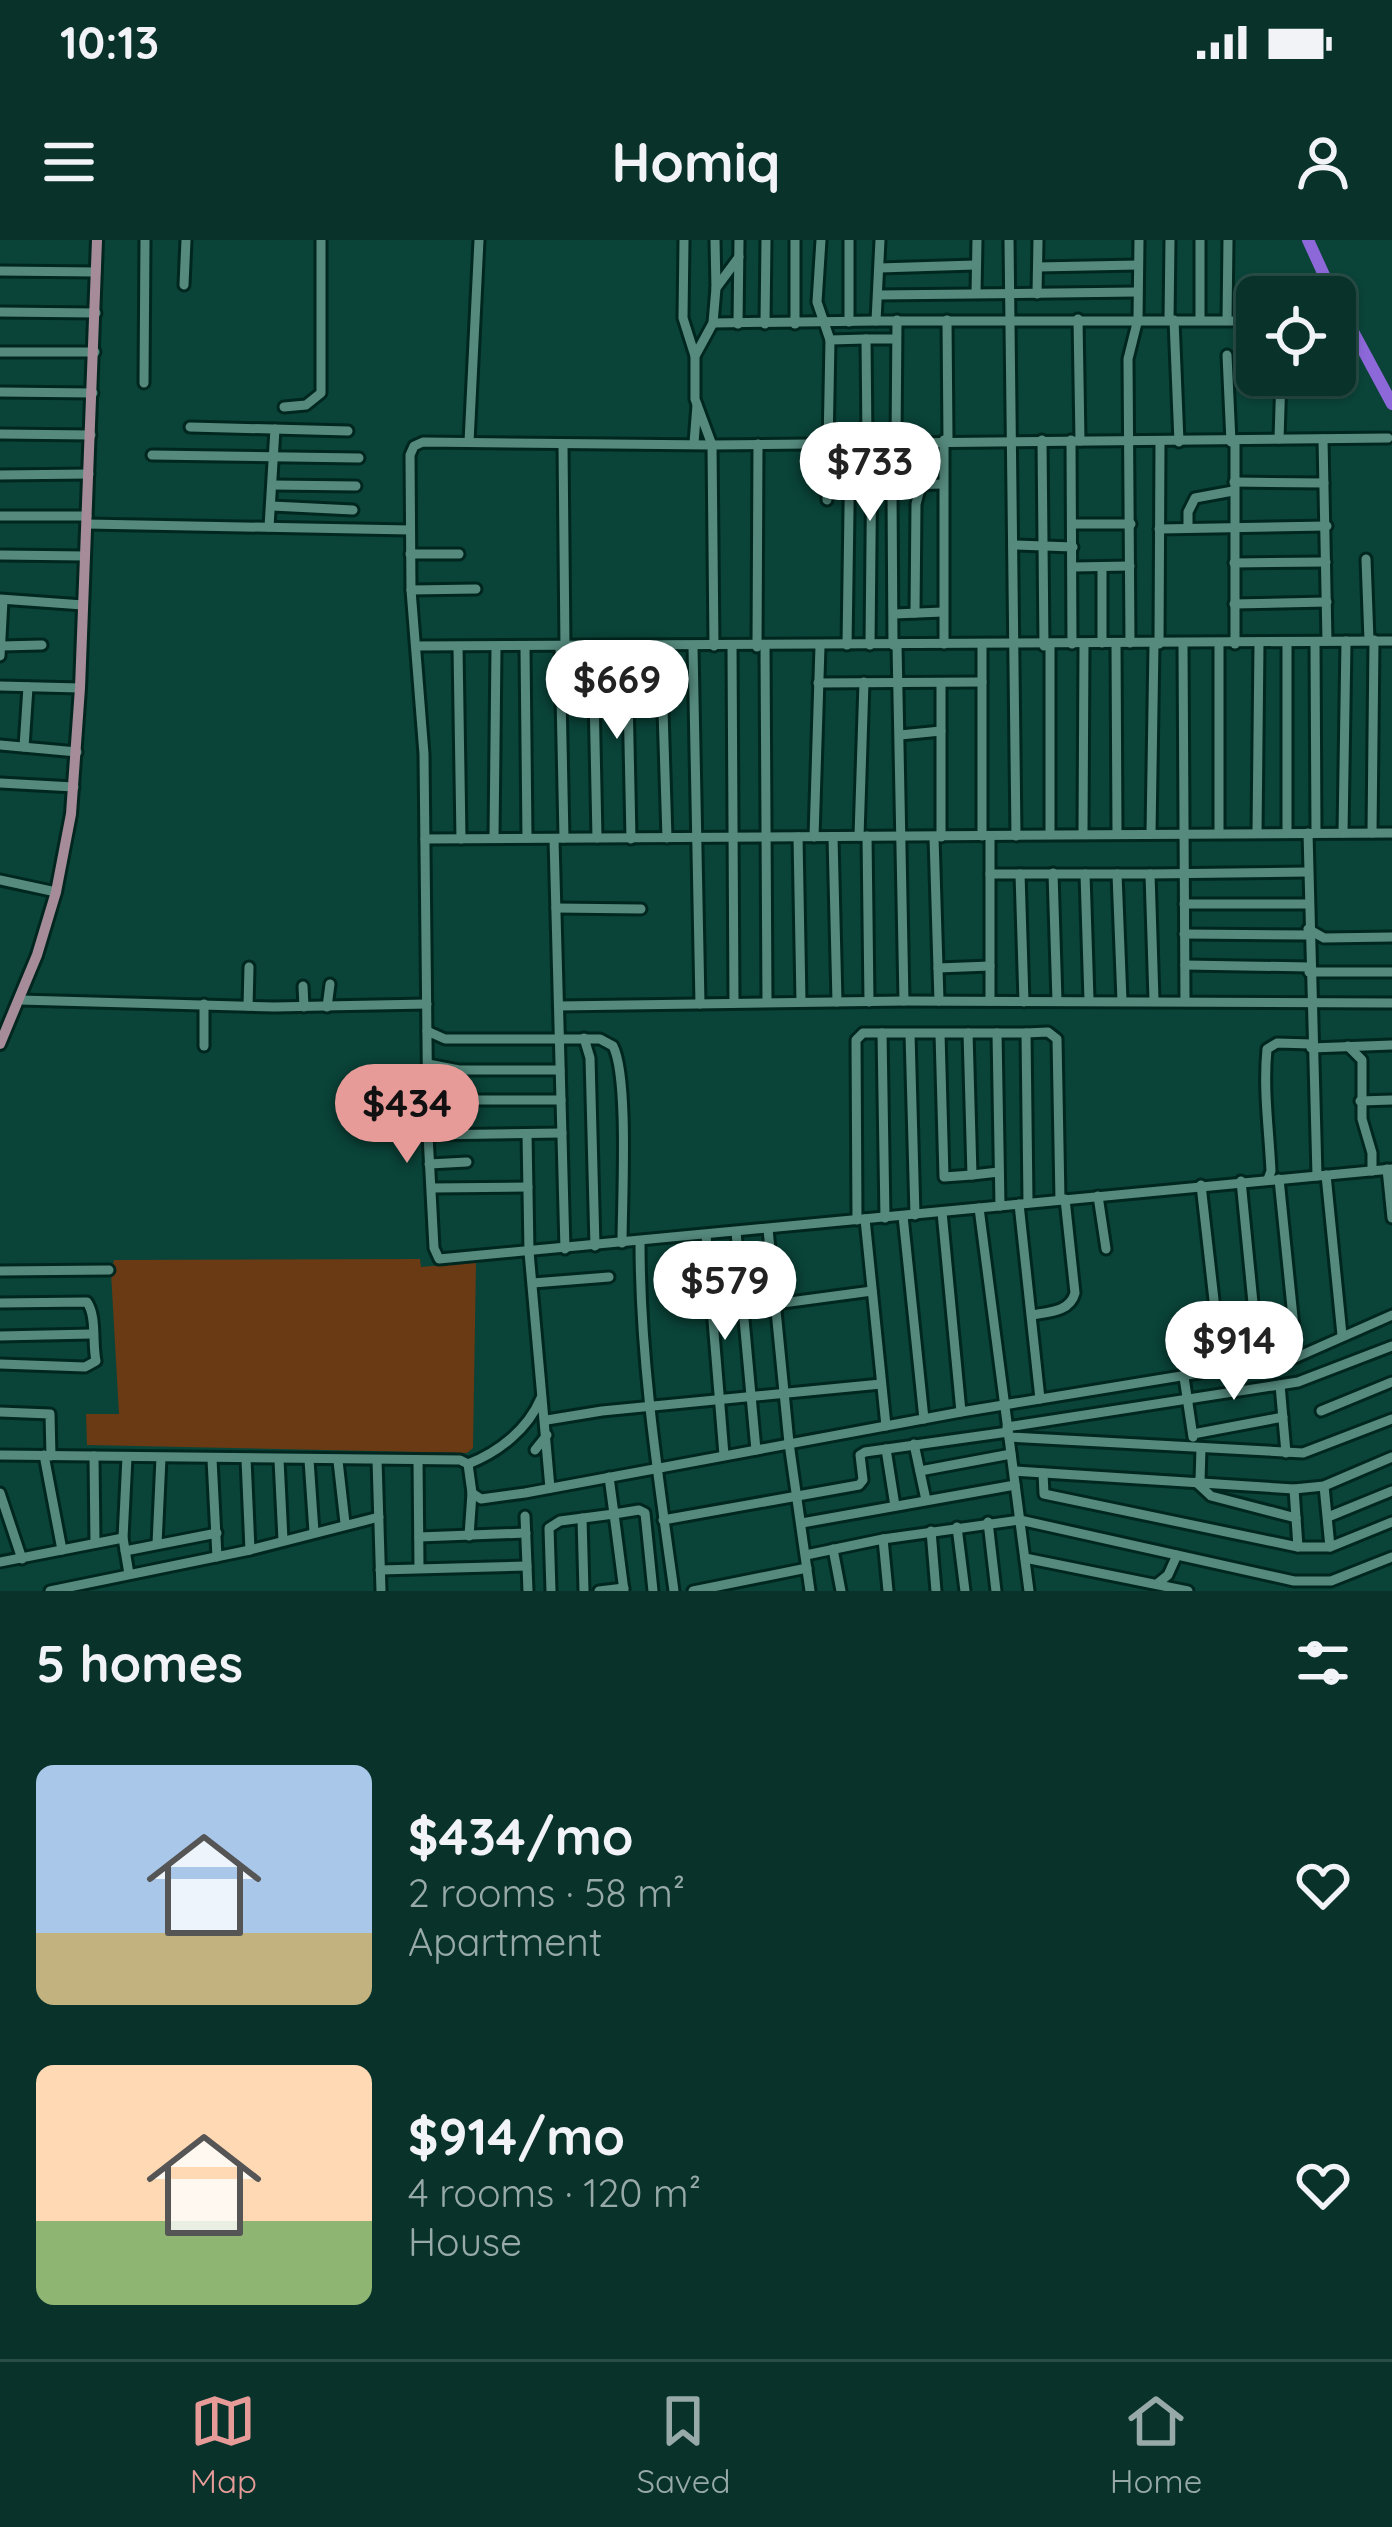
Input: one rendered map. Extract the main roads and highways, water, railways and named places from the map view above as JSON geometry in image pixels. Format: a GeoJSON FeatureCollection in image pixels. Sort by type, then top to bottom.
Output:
{"type":"FeatureCollection","features":[{"type":"Feature","properties":{"kind":"main road"},"geometry":{"type":"LineString","coordinates":[[0,1044],[56,892],[74,787],[97,240]]}},
{"type":"Feature","properties":{"kind":"waterway"},"geometry":{"type":"LineString","coordinates":[[1308,240],[1324,276]]}},
{"type":"Feature","properties":{"kind":"waterway"},"geometry":{"type":"LineString","coordinates":[[1356,337],[1392,404]]}}]}
